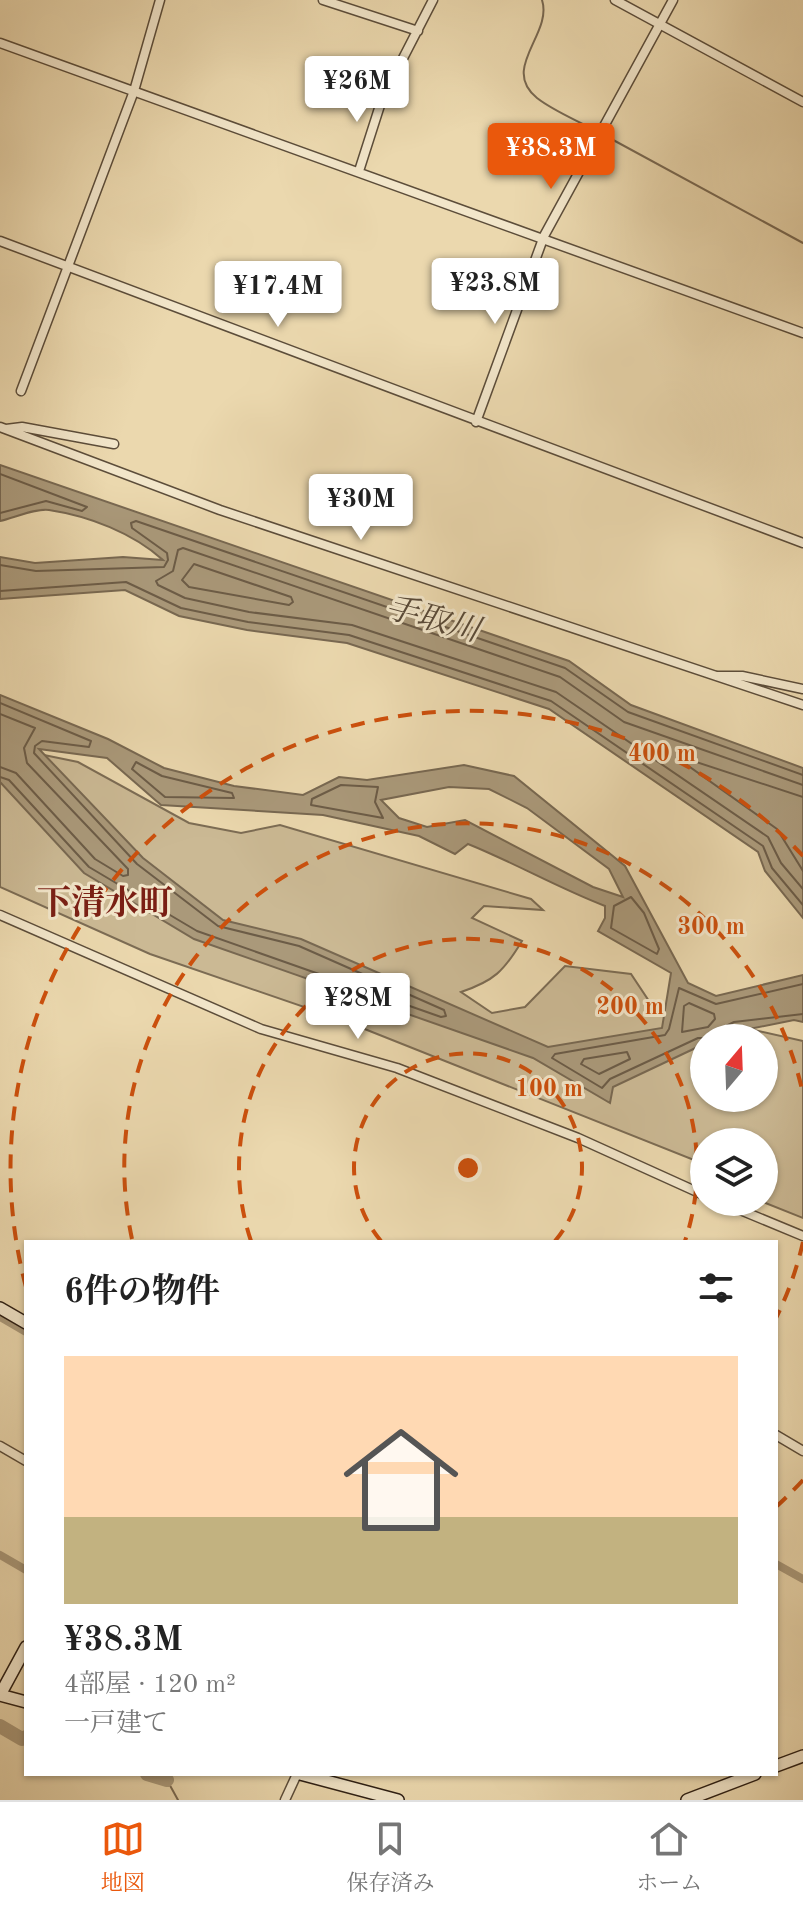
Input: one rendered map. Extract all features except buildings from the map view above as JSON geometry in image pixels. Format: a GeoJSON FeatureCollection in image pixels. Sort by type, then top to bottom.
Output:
{"type":"FeatureCollection","features":[{"type":"Feature","properties":{"kind":"street"},"geometry":{"type":"LineString","coordinates":[[21,391],[134,91],[160,0]]}},
{"type":"Feature","properties":{"kind":"street"},"geometry":{"type":"LineString","coordinates":[[323,0],[418,31]]}},
{"type":"Feature","properties":{"kind":"street"},"geometry":{"type":"LineString","coordinates":[[359,171],[382,99],[433,0]]}},
{"type":"Feature","properties":{"kind":"street"},"geometry":{"type":"LineString","coordinates":[[615,0],[803,102]]}},
{"type":"Feature","properties":{"kind":"street"},"geometry":{"type":"LineString","coordinates":[[476,422],[544,241],[673,0]]}},
{"type":"Feature","properties":{"kind":"street"},"geometry":{"type":"LineString","coordinates":[[0,43],[803,333]]}},
{"type":"Feature","properties":{"kind":"street"},"geometry":{"type":"LineString","coordinates":[[0,241],[803,543]]}},
{"type":"Feature","properties":{"kind":"street"},"geometry":{"type":"LineString","coordinates":[[2,428],[22,427],[114,444]]}},
{"type":"Feature","properties":{"kind":"street"},"geometry":{"type":"LineString","coordinates":[[2,428],[234,515],[803,705]]}},
{"type":"Feature","properties":{"kind":"street"},"geometry":{"type":"LineString","coordinates":[[715,676],[742,676],[803,689]]}},
{"type":"Feature","properties":{"kind":"street"},"geometry":{"type":"LineString","coordinates":[[0,915],[261,1029],[397,1068],[578,1138],[690,1189]]}},
{"type":"Feature","properties":{"kind":"street"},"geometry":{"type":"LineString","coordinates":[[755,1216],[803,1236]]}},
{"type":"Feature","properties":{"kind":"street"},"geometry":{"type":"LineString","coordinates":[[0,1308],[24,1322]]}},
{"type":"Feature","properties":{"kind":"street"},"geometry":{"type":"LineString","coordinates":[[778,1436],[803,1451]]}},
{"type":"Feature","properties":{"kind":"street"},"geometry":{"type":"LineString","coordinates":[[0,1446],[24,1460]]}},
{"type":"Feature","properties":{"kind":"street"},"geometry":{"type":"LineString","coordinates":[[24,1651],[0,1695],[24,1701]]}},
{"type":"Feature","properties":{"kind":"street"},"geometry":{"type":"LineString","coordinates":[[778,1765],[803,1756]]}},
{"type":"Feature","properties":{"kind":"street"},"geometry":{"type":"LineString","coordinates":[[285,1800],[298,1776]]}},
{"type":"Feature","properties":{"kind":"street"},"geometry":{"type":"LineString","coordinates":[[307,1776],[398,1800]]}},
{"type":"Feature","properties":{"kind":"street"},"geometry":{"type":"LineString","coordinates":[[687,1800],[750,1776]]}},
{"type":"Feature","properties":{"kind":"shaded area"},"geometry":{"type":"Polygon","coordinates":[[[0,746],[78,762],[189,823],[241,833],[280,825],[531,899],[543,910],[484,906],[472,918],[522,941],[497,974],[461,992],[492,1013],[525,1007],[565,966],[631,974],[653,1007],[728,1024],[690,1024],[690,1112],[778,1112],[778,1035],[803,1041],[803,1218],[778,1208],[778,1128],[690,1128],[690,1158],[342,1020],[150,954],[0,887],[0,746]]]}},
{"type":"Feature","properties":{"kind":"water","name":"手取川"},"geometry":{"type":"Polygon","coordinates":[[[0,465],[569,661],[631,705],[803,768],[803,918],[765,871],[758,852],[549,709],[347,643],[247,630],[179,616],[125,590],[0,599],[0,557],[35,563],[123,557],[163,560],[124,534],[95,521],[64,513],[37,510],[0,521],[0,465]]]}},
{"type":"Feature","properties":{"kind":"water"},"geometry":{"type":"Polygon","coordinates":[[[0,695],[108,739],[164,768],[234,786],[303,795],[339,777],[367,780],[464,765],[514,776],[625,866],[688,983],[716,996],[803,975],[803,1022],[690,1024],[690,1051],[613,1087],[610,1103],[533,1058],[194,939],[84,873],[0,782],[0,695]],[[39,749],[143,858],[223,920],[301,939],[548,1047],[662,1028],[671,973],[598,931],[605,918],[605,906],[468,844],[455,854],[419,836],[323,815],[161,805],[107,758],[39,749]],[[449,787],[381,800],[399,818],[427,827],[465,820],[593,887],[623,897],[609,869],[527,808],[489,789],[449,787]]]}},
{"type":"Feature","properties":{"kind":"waterway"},"geometry":{"type":"LineString","coordinates":[[542,0],[541,25],[525,63],[527,87],[544,103],[598,132]]}},
{"type":"Feature","properties":{"kind":"waterway"},"geometry":{"type":"LineString","coordinates":[[604,135],[803,243]]}},
{"type":"Feature","properties":{"kind":"waterway"},"geometry":{"type":"LineString","coordinates":[[0,1317],[24,1331]]}},
{"type":"Feature","properties":{"kind":"waterway"},"geometry":{"type":"LineString","coordinates":[[0,1555],[24,1569]]}},
{"type":"Feature","properties":{"kind":"waterway"},"geometry":{"type":"LineString","coordinates":[[778,1565],[803,1579]]}},
{"type":"Feature","properties":{"kind":"waterway"},"geometry":{"type":"LineString","coordinates":[[0,1726],[24,1738]]}},
{"type":"Feature","properties":{"kind":"waterway"},"geometry":{"type":"LineString","coordinates":[[154,1776],[167,1780]]}},
{"type":"Feature","properties":{"kind":"waterway"},"geometry":{"type":"LineString","coordinates":[[167,1780],[178,1800]]}},
{"type":"Feature","properties":{"kind":"district","name":"下清水町"},"geometry":{"type":"Point","coordinates":[105,902]}}]}
